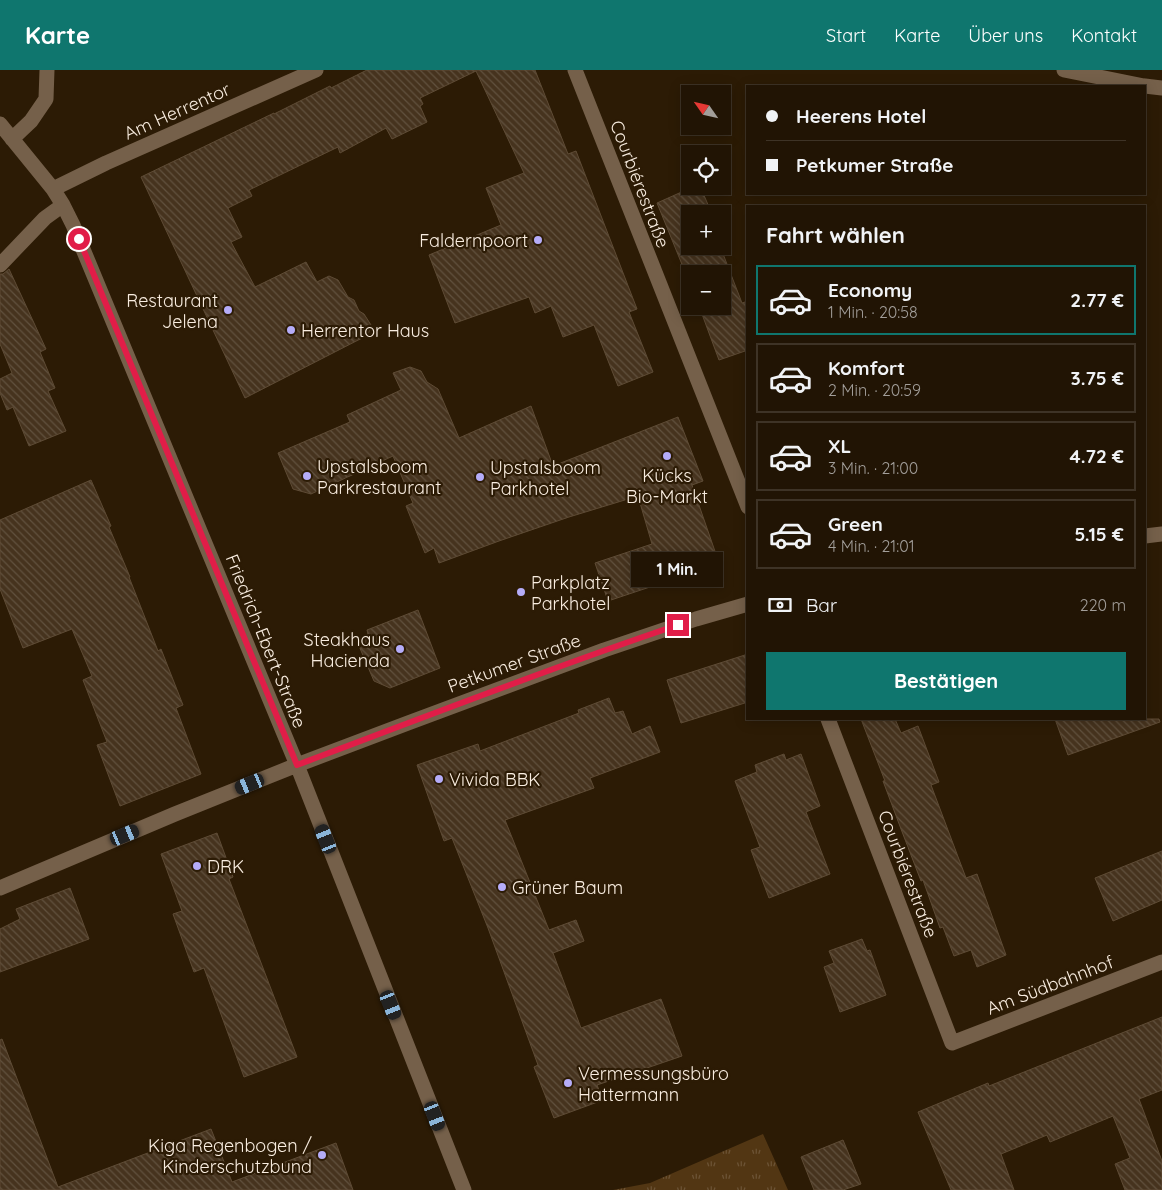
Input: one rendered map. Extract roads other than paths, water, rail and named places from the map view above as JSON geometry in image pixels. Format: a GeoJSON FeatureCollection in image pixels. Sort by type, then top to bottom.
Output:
{"type":"FeatureCollection","features":[{"type":"Feature","properties":{"kind":"street"},"geometry":{"type":"LineString","coordinates":[[12,139],[31,121],[46,99],[47,70]]}},
{"type":"Feature","properties":{"kind":"street","name":"Am Herrentor"},"geometry":{"type":"LineString","coordinates":[[53,189],[106,163],[316,70]]}},
{"type":"Feature","properties":{"kind":"street","name":"Courbiérestraße"},"geometry":{"type":"LineString","coordinates":[[576,70],[746,502]]}},
{"type":"Feature","properties":{"kind":"street"},"geometry":{"type":"LineString","coordinates":[[1064,70],[1139,85]]}},
{"type":"Feature","properties":{"kind":"street"},"geometry":{"type":"LineString","coordinates":[[1146,86],[1162,88]]}},
{"type":"Feature","properties":{"kind":"street","name":"Friedrich-Ebert-Straße"},"geometry":{"type":"LineString","coordinates":[[0,124],[53,189],[73,225],[297,765],[464,1190]]}},
{"type":"Feature","properties":{"kind":"street"},"geometry":{"type":"LineString","coordinates":[[0,265],[45,218],[63,206]]}},
{"type":"Feature","properties":{"kind":"street"},"geometry":{"type":"LineString","coordinates":[[1146,536],[1162,534]]}},
{"type":"Feature","properties":{"kind":"street","name":"Petkumer Straße"},"geometry":{"type":"LineString","coordinates":[[0,888],[297,765],[408,722],[604,650],[746,605]]}},
{"type":"Feature","properties":{"kind":"street","name":"Courbiérestraße"},"geometry":{"type":"LineString","coordinates":[[828,720],[952,1043]]}},
{"type":"Feature","properties":{"kind":"street","name":"Am Südbahnhof"},"geometry":{"type":"LineString","coordinates":[[952,1043],[1162,962]]}},
{"type":"Feature","properties":{"kind":"place","name":"Faldernpoort"},"geometry":{"type":"Point","coordinates":[538,240]}},
{"type":"Feature","properties":{"kind":"place","name":"Restaurant Jelena"},"geometry":{"type":"Point","coordinates":[228,310]}},
{"type":"Feature","properties":{"kind":"place","name":"Herrentor Haus"},"geometry":{"type":"Point","coordinates":[291,330]}},
{"type":"Feature","properties":{"kind":"place","name":"Kücks Bio-Markt"},"geometry":{"type":"Point","coordinates":[667,456]}},
{"type":"Feature","properties":{"kind":"place","name":"Upstalsboom Parkrestaurant"},"geometry":{"type":"Point","coordinates":[307,476]}},
{"type":"Feature","properties":{"kind":"place","name":"Upstalsboom Parkhotel"},"geometry":{"type":"Point","coordinates":[480,477]}},
{"type":"Feature","properties":{"kind":"place","name":"Parkplatz Parkhotel"},"geometry":{"type":"Point","coordinates":[521,592]}},
{"type":"Feature","properties":{"kind":"place","name":"Steakhaus Hacienda"},"geometry":{"type":"Point","coordinates":[400,649]}},
{"type":"Feature","properties":{"kind":"place","name":"Vivida BBK"},"geometry":{"type":"Point","coordinates":[439,779]}},
{"type":"Feature","properties":{"kind":"place","name":"DRK"},"geometry":{"type":"Point","coordinates":[197,866]}},
{"type":"Feature","properties":{"kind":"place","name":"Grüner Baum"},"geometry":{"type":"Point","coordinates":[502,887]}},
{"type":"Feature","properties":{"kind":"place","name":"Vermessungsbüro Hattermann"},"geometry":{"type":"Point","coordinates":[568,1083]}},
{"type":"Feature","properties":{"kind":"place","name":"Kiga Regenbogen / Kinderschutzbund"},"geometry":{"type":"Point","coordinates":[322,1155]}}]}
